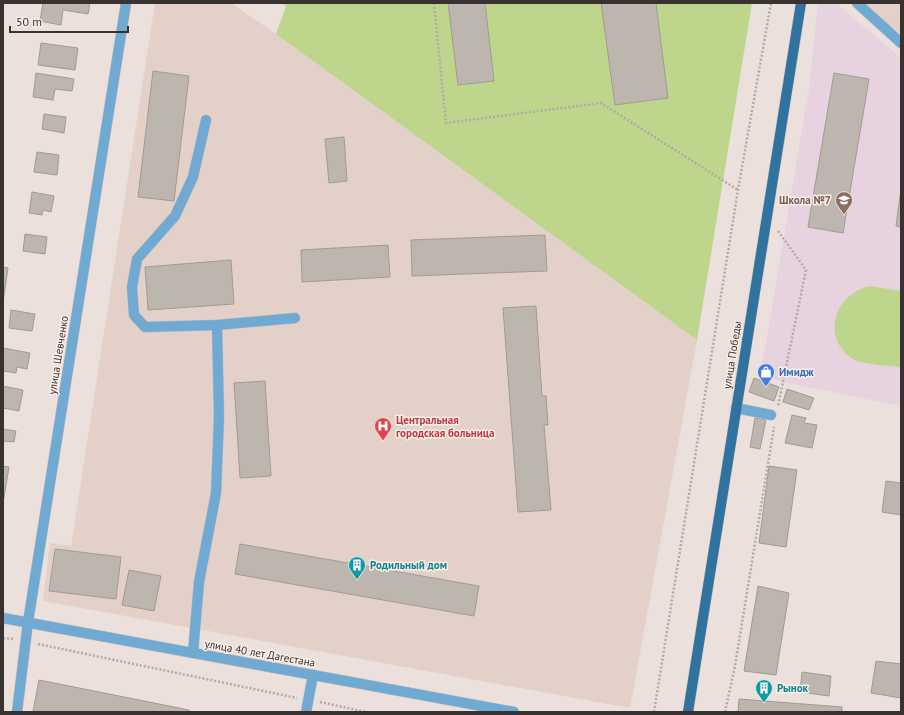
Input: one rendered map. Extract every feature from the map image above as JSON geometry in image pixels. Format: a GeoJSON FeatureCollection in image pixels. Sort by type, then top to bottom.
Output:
{"type":"FeatureCollection","features":[{"type":"Feature","properties":{"kind":"main road","name":"улица Победы"},"geometry":{"type":"LineString","coordinates":[[685,712],[798,3]]}},
{"type":"Feature","properties":{"kind":"main road","name":"улица Победы"},"geometry":{"type":"LineString","coordinates":[[688,712],[801,3]]}},
{"type":"Feature","properties":{"kind":"street","name":"улица Шевченко"},"geometry":{"type":"LineString","coordinates":[[17,712],[28,622],[126,3]]}},
{"type":"Feature","properties":{"kind":"street"},"geometry":{"type":"LineString","coordinates":[[857,3],[901,43]]}},
{"type":"Feature","properties":{"kind":"street"},"geometry":{"type":"LineString","coordinates":[[206,120],[193,177],[175,216],[137,259],[132,287],[134,315],[145,327],[217,325],[295,318]]}},
{"type":"Feature","properties":{"kind":"street"},"geometry":{"type":"LineString","coordinates":[[193,653],[198,582],[216,493],[219,417],[217,325]]}},
{"type":"Feature","properties":{"kind":"street"},"geometry":{"type":"LineString","coordinates":[[736,408],[775,416]]}},
{"type":"Feature","properties":{"kind":"street","name":"улица 40 лет Дагестана"},"geometry":{"type":"LineString","coordinates":[[3,618],[514,712]]}},
{"type":"Feature","properties":{"kind":"street"},"geometry":{"type":"LineString","coordinates":[[306,712],[313,675]]}},
{"type":"Feature","properties":{"kind":"path"},"geometry":{"type":"LineString","coordinates":[[434,3],[446,123],[601,103],[738,190]]}},
{"type":"Feature","properties":{"kind":"path"},"geometry":{"type":"LineString","coordinates":[[654,712],[738,190],[771,3]]}},
{"type":"Feature","properties":{"kind":"path"},"geometry":{"type":"LineString","coordinates":[[725,712],[734,666],[775,416],[806,270],[778,231],[779,224]]}},
{"type":"Feature","properties":{"kind":"path"},"geometry":{"type":"LineString","coordinates":[[3,638],[26,641],[366,712]]}},
{"type":"Feature","properties":{"kind":"shaded area","name":"Центральная городская больница"},"geometry":{"type":"Polygon","coordinates":[[[155,3],[231,3],[276,34],[697,340],[630,708],[43,601],[50,543],[71,546],[155,3]]]}},
{"type":"Feature","properties":{"kind":"shaded area","name":"Школа №7"},"geometry":{"type":"Polygon","coordinates":[[[818,3],[836,3],[901,58],[901,406],[760,377],[809,89],[818,3]]]}},
{"type":"Feature","properties":{"kind":"shaded area"},"geometry":{"type":"Polygon","coordinates":[[[857,3],[901,3],[901,39],[857,3]]]}},
{"type":"Feature","properties":{"kind":"green space"},"geometry":{"type":"Polygon","coordinates":[[[282,3],[752,3],[697,340],[276,34],[286,6],[282,3]]]}},
{"type":"Feature","properties":{"kind":"green space"},"geometry":{"type":"Polygon","coordinates":[[[869,286],[901,291],[901,367],[857,361],[843,350],[837,340],[835,329],[836,318],[840,308],[847,298],[857,291],[869,286]]]}},
{"type":"Feature","properties":{"kind":"building"},"geometry":{"type":"Polygon","coordinates":[[[43,3],[90,3],[88,14],[63,10],[61,25],[40,21],[43,3]]]}},
{"type":"Feature","properties":{"kind":"building"},"geometry":{"type":"Polygon","coordinates":[[[448,3],[485,3],[494,81],[458,85],[448,3]]]}},
{"type":"Feature","properties":{"kind":"building"},"geometry":{"type":"Polygon","coordinates":[[[601,3],[656,3],[668,98],[615,105],[601,3]]]}},
{"type":"Feature","properties":{"kind":"building"},"geometry":{"type":"Polygon","coordinates":[[[41,43],[78,48],[75,70],[38,65],[41,43]]]}},
{"type":"Feature","properties":{"kind":"building"},"geometry":{"type":"Polygon","coordinates":[[[153,71],[189,76],[174,201],[138,197],[153,71]]]}},
{"type":"Feature","properties":{"kind":"building"},"geometry":{"type":"Polygon","coordinates":[[[36,73],[74,79],[72,91],[55,89],[53,100],[33,97],[36,73]]]}},
{"type":"Feature","properties":{"kind":"building"},"geometry":{"type":"Polygon","coordinates":[[[834,73],[869,79],[843,233],[808,227],[834,73]]]}},
{"type":"Feature","properties":{"kind":"building"},"geometry":{"type":"Polygon","coordinates":[[[44,114],[66,117],[64,133],[42,129],[44,114]]]}},
{"type":"Feature","properties":{"kind":"building"},"geometry":{"type":"Polygon","coordinates":[[[344,137],[347,181],[329,183],[325,139],[344,137]]]}},
{"type":"Feature","properties":{"kind":"building"},"geometry":{"type":"Polygon","coordinates":[[[37,152],[59,155],[57,175],[34,172],[37,152]]]}},
{"type":"Feature","properties":{"kind":"building"},"geometry":{"type":"Polygon","coordinates":[[[901,189],[901,227],[896,226],[901,189]]]}},
{"type":"Feature","properties":{"kind":"building"},"geometry":{"type":"Polygon","coordinates":[[[32,192],[54,196],[51,212],[43,210],[42,215],[29,213],[32,192]]]}},
{"type":"Feature","properties":{"kind":"building"},"geometry":{"type":"Polygon","coordinates":[[[25,234],[47,237],[45,254],[23,251],[25,234]]]}},
{"type":"Feature","properties":{"kind":"building"},"geometry":{"type":"Polygon","coordinates":[[[545,235],[547,271],[412,276],[411,240],[545,235]]]}},
{"type":"Feature","properties":{"kind":"building"},"geometry":{"type":"Polygon","coordinates":[[[388,245],[390,277],[302,282],[301,250],[388,245]]]}},
{"type":"Feature","properties":{"kind":"building"},"geometry":{"type":"Polygon","coordinates":[[[231,260],[234,304],[148,310],[145,267],[231,260]]]}},
{"type":"Feature","properties":{"kind":"building"},"geometry":{"type":"Polygon","coordinates":[[[3,267],[8,268],[3,302],[3,267]]]}},
{"type":"Feature","properties":{"kind":"building"},"geometry":{"type":"Polygon","coordinates":[[[536,306],[542,396],[546,396],[548,425],[544,425],[551,510],[518,512],[503,308],[536,306]]]}},
{"type":"Feature","properties":{"kind":"building"},"geometry":{"type":"Polygon","coordinates":[[[11,310],[35,314],[32,331],[9,328],[11,310]]]}},
{"type":"Feature","properties":{"kind":"building"},"geometry":{"type":"Polygon","coordinates":[[[3,348],[30,353],[27,369],[17,367],[16,373],[3,371],[3,348]]]}},
{"type":"Feature","properties":{"kind":"building"},"geometry":{"type":"Polygon","coordinates":[[[754,378],[779,387],[774,401],[749,392],[754,378]]]}},
{"type":"Feature","properties":{"kind":"building"},"geometry":{"type":"Polygon","coordinates":[[[265,381],[271,476],[240,478],[234,383],[265,381]]]}},
{"type":"Feature","properties":{"kind":"building"},"geometry":{"type":"Polygon","coordinates":[[[3,386],[23,390],[19,411],[3,408],[3,386]]]}},
{"type":"Feature","properties":{"kind":"building"},"geometry":{"type":"Polygon","coordinates":[[[787,389],[814,398],[809,410],[783,402],[787,389]]]}},
{"type":"Feature","properties":{"kind":"building"},"geometry":{"type":"Polygon","coordinates":[[[792,415],[806,418],[804,423],[817,425],[812,448],[785,443],[792,415]]]}},
{"type":"Feature","properties":{"kind":"building"},"geometry":{"type":"Polygon","coordinates":[[[755,418],[766,420],[760,449],[750,447],[755,418]]]}},
{"type":"Feature","properties":{"kind":"building"},"geometry":{"type":"Polygon","coordinates":[[[3,429],[16,431],[14,442],[4,441],[3,446],[3,429]]]}},
{"type":"Feature","properties":{"kind":"building"},"geometry":{"type":"Polygon","coordinates":[[[3,466],[9,467],[3,503],[3,466]]]}},
{"type":"Feature","properties":{"kind":"building"},"geometry":{"type":"Polygon","coordinates":[[[769,466],[797,470],[786,547],[759,543],[769,466]]]}},
{"type":"Feature","properties":{"kind":"building"},"geometry":{"type":"Polygon","coordinates":[[[886,481],[901,483],[901,515],[882,512],[886,481]]]}},
{"type":"Feature","properties":{"kind":"building","name":"Родильный дом"},"geometry":{"type":"Polygon","coordinates":[[[240,544],[479,586],[474,616],[235,574],[240,544]]]}},
{"type":"Feature","properties":{"kind":"building"},"geometry":{"type":"Polygon","coordinates":[[[55,549],[121,557],[116,599],[49,591],[55,549]]]}},
{"type":"Feature","properties":{"kind":"building"},"geometry":{"type":"Polygon","coordinates":[[[129,570],[161,576],[154,611],[122,605],[129,570]]]}},
{"type":"Feature","properties":{"kind":"building"},"geometry":{"type":"Polygon","coordinates":[[[758,586],[789,593],[776,675],[744,671],[758,586]]]}},
{"type":"Feature","properties":{"kind":"building"},"geometry":{"type":"Polygon","coordinates":[[[876,661],[901,664],[901,698],[871,693],[876,661]]]}},
{"type":"Feature","properties":{"kind":"building"},"geometry":{"type":"Polygon","coordinates":[[[802,672],[831,676],[829,696],[800,692],[802,672]]]}},
{"type":"Feature","properties":{"kind":"building"},"geometry":{"type":"Polygon","coordinates":[[[39,680],[189,710],[189,712],[33,712],[39,680]]]}},
{"type":"Feature","properties":{"kind":"building","name":"Рынок"},"geometry":{"type":"Polygon","coordinates":[[[739,699],[842,707],[842,712],[738,712],[739,699]]]}},
{"type":"Feature","properties":{"kind":"place","name":"Школа №7"},"geometry":{"type":"Point","coordinates":[844,215]}},
{"type":"Feature","properties":{"kind":"place","name":"Имидж"},"geometry":{"type":"Point","coordinates":[766,387]}},
{"type":"Feature","properties":{"kind":"place","name":"Центральная городская больница"},"geometry":{"type":"Point","coordinates":[383,441]}},
{"type":"Feature","properties":{"kind":"place","name":"Родильный дом"},"geometry":{"type":"Point","coordinates":[357,580]}},
{"type":"Feature","properties":{"kind":"place","name":"Рынок"},"geometry":{"type":"Point","coordinates":[764,703]}}]}
